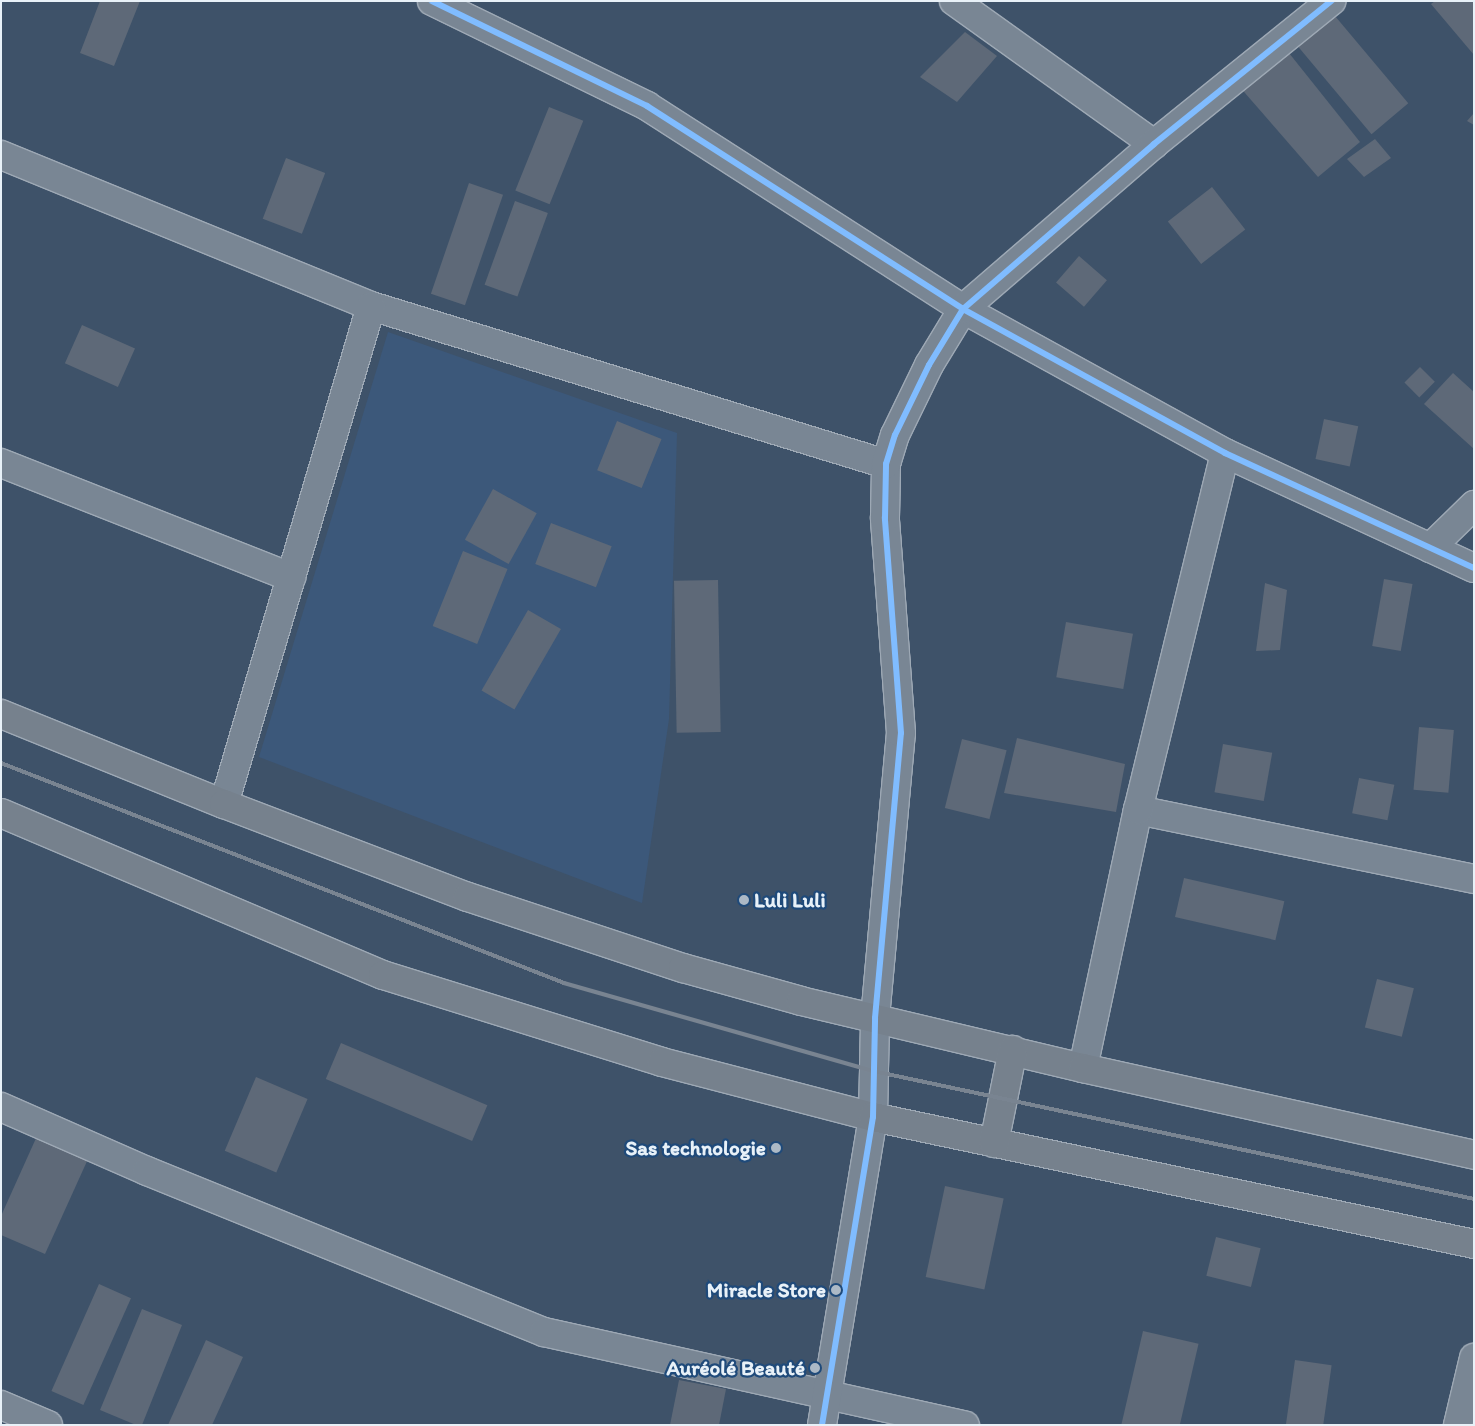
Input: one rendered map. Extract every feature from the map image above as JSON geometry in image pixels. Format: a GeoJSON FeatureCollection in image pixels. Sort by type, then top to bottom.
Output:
{"type":"FeatureCollection","features":[{"type":"Feature","properties":{"kind":"main road"},"geometry":{"type":"LineString","coordinates":[[1,714],[224,804],[468,897],[683,968],[874,1018],[1083,1068],[1474,1155]]}},
{"type":"Feature","properties":{"kind":"main road"},"geometry":{"type":"LineString","coordinates":[[1,813],[382,975],[662,1062],[873,1116],[1474,1244]]}},
{"type":"Feature","properties":{"kind":"main road"},"geometry":{"type":"LineString","coordinates":[[994,1143],[1013,1050]]}},
{"type":"Feature","properties":{"kind":"street"},"geometry":{"type":"LineString","coordinates":[[954,1],[1154,144]]}},
{"type":"Feature","properties":{"kind":"street"},"geometry":{"type":"LineString","coordinates":[[822,1425],[829,1394],[873,1116],[874,1018],[901,733],[885,518],[886,464],[895,435],[929,365],[963,309],[1154,144],[1331,1]]}},
{"type":"Feature","properties":{"kind":"street"},"geometry":{"type":"LineString","coordinates":[[436,2],[647,106],[963,309],[1225,453],[1474,568]]}},
{"type":"Feature","properties":{"kind":"street"},"geometry":{"type":"LineString","coordinates":[[1,155],[371,306],[886,464]]}},
{"type":"Feature","properties":{"kind":"street"},"geometry":{"type":"LineString","coordinates":[[224,804],[371,306]]}},
{"type":"Feature","properties":{"kind":"street"},"geometry":{"type":"LineString","coordinates":[[1083,1068],[1138,810],[1225,453]]}},
{"type":"Feature","properties":{"kind":"street"},"geometry":{"type":"LineString","coordinates":[[1,463],[291,577]]}},
{"type":"Feature","properties":{"kind":"street"},"geometry":{"type":"LineString","coordinates":[[1430,548],[1474,505]]}},
{"type":"Feature","properties":{"kind":"street"},"geometry":{"type":"LineString","coordinates":[[1138,810],[1474,879]]}},
{"type":"Feature","properties":{"kind":"street"},"geometry":{"type":"LineString","coordinates":[[1,1107],[147,1171],[544,1332],[966,1425]]}},
{"type":"Feature","properties":{"kind":"street"},"geometry":{"type":"LineString","coordinates":[[1458,1425],[1474,1358]]}},
{"type":"Feature","properties":{"kind":"street"},"geometry":{"type":"LineString","coordinates":[[1,1405],[48,1425]]}},
{"type":"Feature","properties":{"kind":"shaded area"},"geometry":{"type":"Polygon","coordinates":[[[388,332],[677,433],[669,719],[642,903],[259,757],[388,332]]]}},
{"type":"Feature","properties":{"kind":"building"},"geometry":{"type":"Polygon","coordinates":[[[100,1],[140,1],[114,66],[80,53],[100,1]]]}},
{"type":"Feature","properties":{"kind":"building"},"geometry":{"type":"Polygon","coordinates":[[[1435,1],[1474,1],[1474,55],[1431,4],[1435,1]]]}},
{"type":"Feature","properties":{"kind":"building"},"geometry":{"type":"Polygon","coordinates":[[[1335,16],[1408,103],[1372,134],[1298,47],[1335,16]]]}},
{"type":"Feature","properties":{"kind":"building"},"geometry":{"type":"Polygon","coordinates":[[[965,32],[997,56],[957,102],[920,77],[965,32]]]}},
{"type":"Feature","properties":{"kind":"building"},"geometry":{"type":"Polygon","coordinates":[[[1289,53],[1360,142],[1318,177],[1238,85],[1289,53]]]}},
{"type":"Feature","properties":{"kind":"building"},"geometry":{"type":"Polygon","coordinates":[[[549,107],[583,121],[550,204],[515,190],[549,107]]]}},
{"type":"Feature","properties":{"kind":"building"},"geometry":{"type":"Polygon","coordinates":[[[1474,113],[1474,125],[1467,121],[1474,113]]]}},
{"type":"Feature","properties":{"kind":"building"},"geometry":{"type":"Polygon","coordinates":[[[1375,139],[1391,158],[1364,177],[1347,159],[1375,139]]]}},
{"type":"Feature","properties":{"kind":"building"},"geometry":{"type":"Polygon","coordinates":[[[286,158],[325,173],[302,234],[263,219],[286,158]]]}},
{"type":"Feature","properties":{"kind":"building"},"geometry":{"type":"Polygon","coordinates":[[[469,183],[503,195],[465,305],[431,294],[469,183]]]}},
{"type":"Feature","properties":{"kind":"building"},"geometry":{"type":"Polygon","coordinates":[[[1212,187],[1245,230],[1201,264],[1168,221],[1212,187]]]}},
{"type":"Feature","properties":{"kind":"building"},"geometry":{"type":"Polygon","coordinates":[[[515,201],[548,213],[517,297],[485,285],[515,201]]]}},
{"type":"Feature","properties":{"kind":"building"},"geometry":{"type":"Polygon","coordinates":[[[1079,256],[1107,280],[1084,307],[1056,282],[1079,256]]]}},
{"type":"Feature","properties":{"kind":"building"},"geometry":{"type":"Polygon","coordinates":[[[82,325],[135,349],[118,387],[65,363],[82,325]]]}},
{"type":"Feature","properties":{"kind":"building"},"geometry":{"type":"Polygon","coordinates":[[[1420,367],[1435,382],[1419,397],[1404,383],[1420,367]]]}},
{"type":"Feature","properties":{"kind":"building"},"geometry":{"type":"Polygon","coordinates":[[[1453,373],[1474,392],[1474,449],[1424,404],[1453,373]]]}},
{"type":"Feature","properties":{"kind":"building"},"geometry":{"type":"Polygon","coordinates":[[[1324,419],[1358,426],[1350,466],[1315,459],[1324,419]]]}},
{"type":"Feature","properties":{"kind":"building"},"geometry":{"type":"Polygon","coordinates":[[[617,421],[662,439],[642,488],[597,470],[617,421]]]}},
{"type":"Feature","properties":{"kind":"building"},"geometry":{"type":"Polygon","coordinates":[[[493,489],[537,513],[509,564],[465,540],[493,489]]]}},
{"type":"Feature","properties":{"kind":"building"},"geometry":{"type":"Polygon","coordinates":[[[551,523],[612,546],[596,587],[535,564],[551,523]]]}},
{"type":"Feature","properties":{"kind":"building"},"geometry":{"type":"Polygon","coordinates":[[[463,551],[508,569],[477,644],[433,626],[463,551]]]}},
{"type":"Feature","properties":{"kind":"building"},"geometry":{"type":"Polygon","coordinates":[[[1384,579],[1413,584],[1401,651],[1372,646],[1384,579]]]}},
{"type":"Feature","properties":{"kind":"building"},"geometry":{"type":"Polygon","coordinates":[[[718,580],[721,732],[677,733],[674,581],[718,580]]]}},
{"type":"Feature","properties":{"kind":"building"},"geometry":{"type":"Polygon","coordinates":[[[1265,583],[1287,590],[1280,650],[1256,651],[1265,583]]]}},
{"type":"Feature","properties":{"kind":"building"},"geometry":{"type":"Polygon","coordinates":[[[528,610],[561,629],[514,710],[482,691],[528,610]]]}},
{"type":"Feature","properties":{"kind":"building"},"geometry":{"type":"Polygon","coordinates":[[[1066,622],[1133,634],[1123,689],[1056,677],[1066,622]]]}},
{"type":"Feature","properties":{"kind":"building"},"geometry":{"type":"Polygon","coordinates":[[[1419,727],[1454,730],[1448,793],[1414,790],[1419,727]]]}},
{"type":"Feature","properties":{"kind":"building"},"geometry":{"type":"Polygon","coordinates":[[[1017,738],[1125,764],[1116,812],[1004,793],[1017,738]]]}},
{"type":"Feature","properties":{"kind":"building"},"geometry":{"type":"Polygon","coordinates":[[[962,739],[1007,750],[989,819],[945,808],[962,739]]]}},
{"type":"Feature","properties":{"kind":"building"},"geometry":{"type":"Polygon","coordinates":[[[1223,744],[1272,753],[1264,801],[1214,792],[1223,744]]]}},
{"type":"Feature","properties":{"kind":"building"},"geometry":{"type":"Polygon","coordinates":[[[1359,778],[1394,785],[1387,820],[1352,813],[1359,778]]]}},
{"type":"Feature","properties":{"kind":"building"},"geometry":{"type":"Polygon","coordinates":[[[1184,878],[1284,901],[1275,940],[1175,917],[1184,878]]]}},
{"type":"Feature","properties":{"kind":"building"},"geometry":{"type":"Polygon","coordinates":[[[1377,979],[1414,988],[1402,1037],[1365,1028],[1377,979]]]}},
{"type":"Feature","properties":{"kind":"building"},"geometry":{"type":"Polygon","coordinates":[[[341,1043],[487,1105],[472,1141],[326,1079],[341,1043]]]}},
{"type":"Feature","properties":{"kind":"building"},"geometry":{"type":"Polygon","coordinates":[[[256,1077],[308,1099],[276,1173],[225,1151],[256,1077]]]}},
{"type":"Feature","properties":{"kind":"building"},"geometry":{"type":"Polygon","coordinates":[[[37,1136],[88,1159],[45,1254],[1,1235],[1,1216],[37,1136]]]}},
{"type":"Feature","properties":{"kind":"building"},"geometry":{"type":"Polygon","coordinates":[[[945,1186],[1004,1198],[984,1289],[926,1277],[945,1186]]]}},
{"type":"Feature","properties":{"kind":"building"},"geometry":{"type":"Polygon","coordinates":[[[1216,1237],[1261,1248],[1251,1287],[1206,1276],[1216,1237]]]}},
{"type":"Feature","properties":{"kind":"building"},"geometry":{"type":"Polygon","coordinates":[[[99,1284],[131,1298],[83,1405],[51,1391],[99,1284]]]}},
{"type":"Feature","properties":{"kind":"building"},"geometry":{"type":"Polygon","coordinates":[[[142,1309],[182,1325],[142,1425],[136,1425],[100,1410],[142,1309]]]}},
{"type":"Feature","properties":{"kind":"building"},"geometry":{"type":"Polygon","coordinates":[[[1143,1331],[1199,1344],[1180,1425],[1121,1425],[1143,1331]]]}},
{"type":"Feature","properties":{"kind":"building"},"geometry":{"type":"Polygon","coordinates":[[[206,1340],[243,1357],[212,1425],[168,1425],[206,1340]]]}},
{"type":"Feature","properties":{"kind":"building"},"geometry":{"type":"Polygon","coordinates":[[[1295,1360],[1332,1365],[1323,1425],[1286,1425],[1295,1360]]]}},
{"type":"Feature","properties":{"kind":"building"},"geometry":{"type":"Polygon","coordinates":[[[679,1380],[726,1389],[719,1425],[670,1425],[679,1380]]]}},
{"type":"Feature","properties":{"kind":"railway"},"geometry":{"type":"LineString","coordinates":[[1,763],[564,983],[873,1071],[1474,1199]]}},
{"type":"Feature","properties":{"kind":"cycle path"},"geometry":{"type":"LineString","coordinates":[[432,1],[647,106],[963,309],[1225,453],[1474,568]]}},
{"type":"Feature","properties":{"kind":"cycle path"},"geometry":{"type":"LineString","coordinates":[[822,1425],[873,1117],[875,1018],[901,733],[885,518],[886,464],[895,435],[929,365],[963,309],[1154,144],[1331,1]]}},
{"type":"Feature","properties":{"kind":"place","name":"Luli Luli"},"geometry":{"type":"Point","coordinates":[744,900]}},
{"type":"Feature","properties":{"kind":"place","name":"Sas technologie"},"geometry":{"type":"Point","coordinates":[776,1148]}},
{"type":"Feature","properties":{"kind":"place","name":"Miracle Store"},"geometry":{"type":"Point","coordinates":[836,1290]}},
{"type":"Feature","properties":{"kind":"place","name":"Auréolé Beauté"},"geometry":{"type":"Point","coordinates":[815,1368]}}]}
